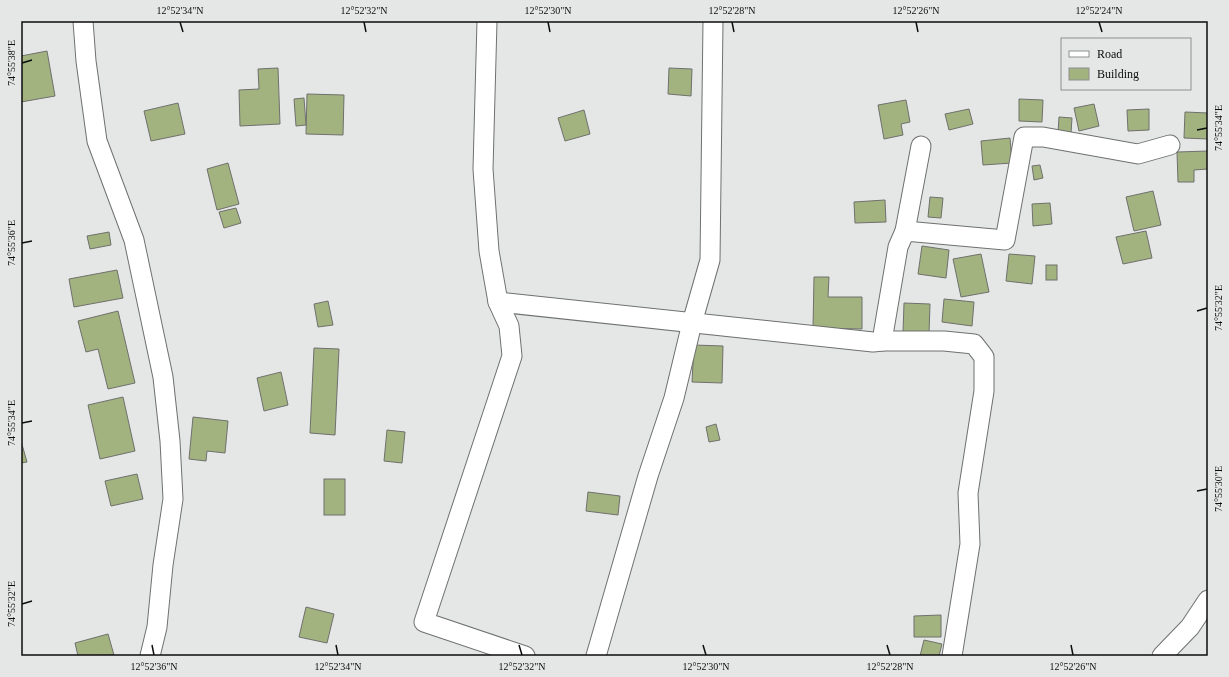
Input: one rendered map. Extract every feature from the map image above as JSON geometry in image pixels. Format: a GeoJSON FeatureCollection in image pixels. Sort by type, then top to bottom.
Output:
{"type":"FeatureCollection","features":[{"type":"Feature","properties":{"kind":"street"},"geometry":{"type":"LineString","coordinates":[[83,21],[86,61],[97,140],[134,240],[163,377],[170,441],[173,499],[157,628],[150,656]]}},
{"type":"Feature","properties":{"kind":"street"},"geometry":{"type":"LineString","coordinates":[[487,21],[483,169],[488,251],[498,302],[509,326],[512,356],[424,622],[525,656]]}},
{"type":"Feature","properties":{"kind":"street"},"geometry":{"type":"LineString","coordinates":[[596,656],[648,476],[674,398],[692,323],[710,260],[713,21]]}},
{"type":"Feature","properties":{"kind":"street"},"geometry":{"type":"LineString","coordinates":[[904,231],[1005,240],[1024,137],[1043,137],[1138,154],[1170,145]]}},
{"type":"Feature","properties":{"kind":"street"},"geometry":{"type":"LineString","coordinates":[[882,341],[898,247],[904,231],[921,146]]}},
{"type":"Feature","properties":{"kind":"street"},"geometry":{"type":"LineString","coordinates":[[498,302],[873,342],[944,341],[974,344],[984,357],[984,391],[968,493],[970,544],[952,656]]}},
{"type":"Feature","properties":{"kind":"street"},"geometry":{"type":"LineString","coordinates":[[1162,656],[1190,627],[1208,600]]}},
{"type":"Feature","properties":{"kind":"building"},"geometry":{"type":"Polygon","coordinates":[[[47,51],[55,96],[21,102],[21,56],[47,51]]]}},
{"type":"Feature","properties":{"kind":"building"},"geometry":{"type":"Polygon","coordinates":[[[278,68],[280,124],[240,126],[239,90],[259,89],[258,69],[278,68]]]}},
{"type":"Feature","properties":{"kind":"building"},"geometry":{"type":"Polygon","coordinates":[[[669,68],[692,69],[691,96],[668,94],[669,68]]]}},
{"type":"Feature","properties":{"kind":"building"},"geometry":{"type":"Polygon","coordinates":[[[307,94],[344,95],[343,135],[306,134],[307,94]]]}},
{"type":"Feature","properties":{"kind":"building"},"geometry":{"type":"Polygon","coordinates":[[[304,98],[306,125],[296,126],[294,99],[304,98]]]}},
{"type":"Feature","properties":{"kind":"building"},"geometry":{"type":"Polygon","coordinates":[[[1019,99],[1043,100],[1042,122],[1019,121],[1019,99]]]}},
{"type":"Feature","properties":{"kind":"building"},"geometry":{"type":"Polygon","coordinates":[[[906,100],[910,122],[901,124],[903,135],[884,139],[878,105],[906,100]]]}},
{"type":"Feature","properties":{"kind":"building"},"geometry":{"type":"Polygon","coordinates":[[[178,103],[185,134],[151,141],[144,111],[178,103]]]}},
{"type":"Feature","properties":{"kind":"building"},"geometry":{"type":"Polygon","coordinates":[[[1094,104],[1099,126],[1079,131],[1074,108],[1094,104]]]}},
{"type":"Feature","properties":{"kind":"building"},"geometry":{"type":"Polygon","coordinates":[[[969,109],[973,124],[949,130],[945,114],[969,109]]]}},
{"type":"Feature","properties":{"kind":"building"},"geometry":{"type":"Polygon","coordinates":[[[1149,109],[1149,130],[1128,131],[1127,110],[1149,109]]]}},
{"type":"Feature","properties":{"kind":"building"},"geometry":{"type":"Polygon","coordinates":[[[584,110],[590,134],[565,141],[558,118],[584,110]]]}},
{"type":"Feature","properties":{"kind":"building"},"geometry":{"type":"Polygon","coordinates":[[[1185,112],[1208,113],[1208,139],[1184,138],[1185,112]]]}},
{"type":"Feature","properties":{"kind":"building"},"geometry":{"type":"Polygon","coordinates":[[[1059,117],[1072,118],[1071,133],[1058,133],[1059,117]]]}},
{"type":"Feature","properties":{"kind":"building"},"geometry":{"type":"Polygon","coordinates":[[[1010,138],[1012,163],[983,165],[981,141],[1010,138]]]}},
{"type":"Feature","properties":{"kind":"building"},"geometry":{"type":"Polygon","coordinates":[[[1208,151],[1208,169],[1194,170],[1194,182],[1178,182],[1177,152],[1208,151]]]}},
{"type":"Feature","properties":{"kind":"building"},"geometry":{"type":"Polygon","coordinates":[[[228,163],[239,204],[217,210],[207,169],[228,163]]]}},
{"type":"Feature","properties":{"kind":"building"},"geometry":{"type":"Polygon","coordinates":[[[1040,165],[1043,178],[1034,180],[1032,166],[1040,165]]]}},
{"type":"Feature","properties":{"kind":"building"},"geometry":{"type":"Polygon","coordinates":[[[1153,191],[1161,225],[1134,231],[1126,197],[1153,191]]]}},
{"type":"Feature","properties":{"kind":"building"},"geometry":{"type":"Polygon","coordinates":[[[930,197],[943,198],[941,218],[928,217],[930,197]]]}},
{"type":"Feature","properties":{"kind":"building"},"geometry":{"type":"Polygon","coordinates":[[[885,200],[886,222],[855,223],[854,202],[885,200]]]}},
{"type":"Feature","properties":{"kind":"building"},"geometry":{"type":"Polygon","coordinates":[[[1050,203],[1052,224],[1033,226],[1032,204],[1050,203]]]}},
{"type":"Feature","properties":{"kind":"building"},"geometry":{"type":"Polygon","coordinates":[[[236,208],[241,223],[224,228],[219,212],[236,208]]]}},
{"type":"Feature","properties":{"kind":"building"},"geometry":{"type":"Polygon","coordinates":[[[1146,231],[1152,258],[1123,264],[1116,237],[1146,231]]]}},
{"type":"Feature","properties":{"kind":"building"},"geometry":{"type":"Polygon","coordinates":[[[109,232],[111,245],[90,249],[87,236],[109,232]]]}},
{"type":"Feature","properties":{"kind":"building"},"geometry":{"type":"Polygon","coordinates":[[[922,246],[949,250],[946,278],[918,274],[922,246]]]}},
{"type":"Feature","properties":{"kind":"building"},"geometry":{"type":"Polygon","coordinates":[[[981,254],[989,292],[961,297],[953,259],[981,254]]]}},
{"type":"Feature","properties":{"kind":"building"},"geometry":{"type":"Polygon","coordinates":[[[1009,254],[1035,256],[1032,284],[1006,281],[1009,254]]]}},
{"type":"Feature","properties":{"kind":"building"},"geometry":{"type":"Polygon","coordinates":[[[1046,265],[1057,265],[1057,280],[1046,280],[1046,265]]]}},
{"type":"Feature","properties":{"kind":"building"},"geometry":{"type":"Polygon","coordinates":[[[117,270],[123,298],[74,307],[69,279],[117,270]]]}},
{"type":"Feature","properties":{"kind":"building"},"geometry":{"type":"Polygon","coordinates":[[[814,277],[829,277],[828,297],[862,297],[862,329],[813,328],[814,277]]]}},
{"type":"Feature","properties":{"kind":"building"},"geometry":{"type":"Polygon","coordinates":[[[944,299],[974,302],[972,326],[942,322],[944,299]]]}},
{"type":"Feature","properties":{"kind":"building"},"geometry":{"type":"Polygon","coordinates":[[[328,301],[333,325],[318,327],[314,304],[328,301]]]}},
{"type":"Feature","properties":{"kind":"building"},"geometry":{"type":"Polygon","coordinates":[[[904,303],[930,304],[929,334],[903,333],[904,303]]]}},
{"type":"Feature","properties":{"kind":"building"},"geometry":{"type":"Polygon","coordinates":[[[118,311],[135,383],[108,389],[98,349],[86,352],[78,321],[118,311]]]}},
{"type":"Feature","properties":{"kind":"building"},"geometry":{"type":"Polygon","coordinates":[[[694,345],[723,346],[722,383],[692,382],[694,345]]]}},
{"type":"Feature","properties":{"kind":"building"},"geometry":{"type":"Polygon","coordinates":[[[314,348],[339,349],[335,435],[310,433],[314,348]]]}},
{"type":"Feature","properties":{"kind":"building"},"geometry":{"type":"Polygon","coordinates":[[[281,372],[288,405],[264,411],[257,378],[281,372]]]}},
{"type":"Feature","properties":{"kind":"building"},"geometry":{"type":"Polygon","coordinates":[[[123,397],[135,451],[100,459],[88,405],[123,397]]]}},
{"type":"Feature","properties":{"kind":"building"},"geometry":{"type":"Polygon","coordinates":[[[193,417],[228,421],[225,453],[207,451],[206,461],[189,459],[193,417]]]}},
{"type":"Feature","properties":{"kind":"building"},"geometry":{"type":"Polygon","coordinates":[[[716,424],[720,440],[709,442],[706,427],[716,424]]]}},
{"type":"Feature","properties":{"kind":"building"},"geometry":{"type":"Polygon","coordinates":[[[387,430],[405,432],[402,463],[384,461],[387,430]]]}},
{"type":"Feature","properties":{"kind":"building"},"geometry":{"type":"Polygon","coordinates":[[[21,441],[27,462],[21,463],[21,441]]]}},
{"type":"Feature","properties":{"kind":"building"},"geometry":{"type":"Polygon","coordinates":[[[137,474],[143,499],[111,506],[105,481],[137,474]]]}},
{"type":"Feature","properties":{"kind":"building"},"geometry":{"type":"Polygon","coordinates":[[[324,479],[345,479],[345,515],[324,515],[324,479]]]}},
{"type":"Feature","properties":{"kind":"building"},"geometry":{"type":"Polygon","coordinates":[[[588,492],[620,496],[618,515],[586,511],[588,492]]]}},
{"type":"Feature","properties":{"kind":"building"},"geometry":{"type":"Polygon","coordinates":[[[306,607],[334,614],[327,643],[299,637],[306,607]]]}},
{"type":"Feature","properties":{"kind":"building"},"geometry":{"type":"Polygon","coordinates":[[[941,615],[941,637],[914,637],[914,616],[941,615]]]}},
{"type":"Feature","properties":{"kind":"building"},"geometry":{"type":"Polygon","coordinates":[[[108,634],[114,655],[78,656],[75,643],[108,634]]]}},
{"type":"Feature","properties":{"kind":"building"},"geometry":{"type":"Polygon","coordinates":[[[924,640],[942,644],[939,656],[920,656],[924,640]]]}}]}
